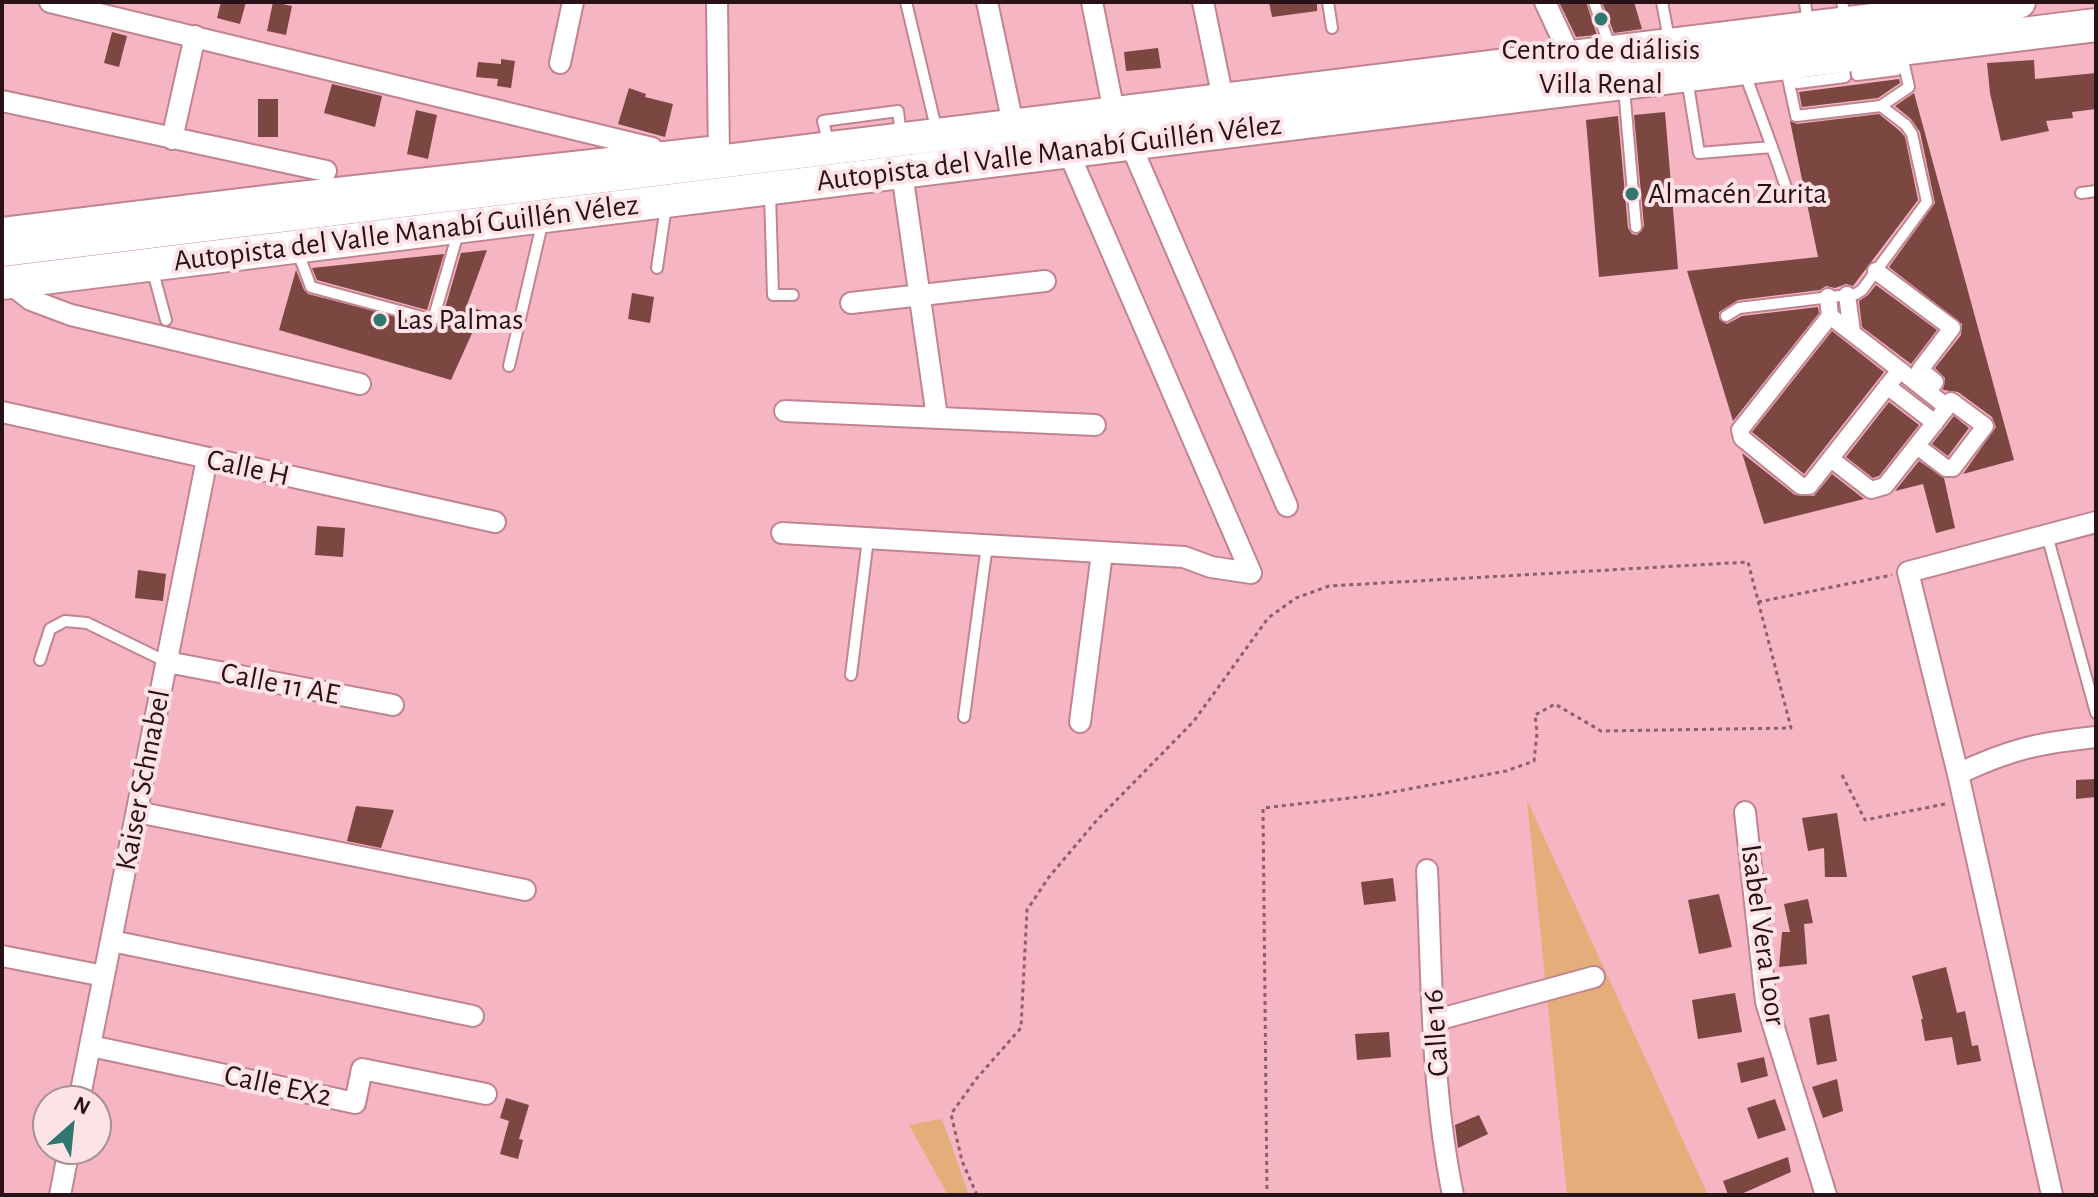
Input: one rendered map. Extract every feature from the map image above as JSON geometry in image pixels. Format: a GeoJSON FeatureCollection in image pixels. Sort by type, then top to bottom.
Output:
{"type":"FeatureCollection","features":[{"type":"Feature","properties":{"kind":"main road","name":"Autopista del Valle Manabí Guillén Vélez"},"geometry":{"type":"LineString","coordinates":[[2,250],[288,218],[713,156],[829,147],[1571,58],[1618,67],[1670,45],[1807,15],[2019,2]]}},
{"type":"Feature","properties":{"kind":"main road","name":"Autopista del Valle Manabí Guillén Vélez"},"geometry":{"type":"LineString","coordinates":[[5,283],[151,265],[288,218],[460,225],[1189,136],[1618,67],[1743,68],[2096,25]]}},
{"type":"Feature","properties":{"kind":"main road"},"geometry":{"type":"LineString","coordinates":[[1184,103],[1189,136]]}},
{"type":"Feature","properties":{"kind":"street"},"geometry":{"type":"LineString","coordinates":[[50,2],[665,151],[713,156],[717,2]]}},
{"type":"Feature","properties":{"kind":"street"},"geometry":{"type":"LineString","coordinates":[[560,63],[573,2]]}},
{"type":"Feature","properties":{"kind":"street"},"geometry":{"type":"LineString","coordinates":[[987,2],[1013,124]]}},
{"type":"Feature","properties":{"kind":"street"},"geometry":{"type":"LineString","coordinates":[[1092,2],[1114,112]]}},
{"type":"Feature","properties":{"kind":"street"},"geometry":{"type":"LineString","coordinates":[[1203,2],[1223,99]]}},
{"type":"Feature","properties":{"kind":"street"},"geometry":{"type":"LineString","coordinates":[[1545,2],[1571,58]]}},
{"type":"Feature","properties":{"kind":"street"},"geometry":{"type":"LineString","coordinates":[[172,139],[195,36]]}},
{"type":"Feature","properties":{"kind":"street"},"geometry":{"type":"LineString","coordinates":[[2,101],[326,171]]}},
{"type":"Feature","properties":{"kind":"street"},"geometry":{"type":"LineString","coordinates":[[1130,143],[1287,506]]}},
{"type":"Feature","properties":{"kind":"street"},"geometry":{"type":"LineString","coordinates":[[2,228],[288,218],[665,151]]}},
{"type":"Feature","properties":{"kind":"street"},"geometry":{"type":"LineString","coordinates":[[782,533],[1184,557],[1211,567],[1251,573],[1068,151]]}},
{"type":"Feature","properties":{"kind":"street"},"geometry":{"type":"LineString","coordinates":[[275,161],[288,218]]}},
{"type":"Feature","properties":{"kind":"street"},"geometry":{"type":"LineString","coordinates":[[902,173],[937,417]]}},
{"type":"Feature","properties":{"kind":"street"},"geometry":{"type":"LineString","coordinates":[[1876,271],[1952,328],[1920,370],[1935,382],[1928,392]]}},
{"type":"Feature","properties":{"kind":"street"},"geometry":{"type":"LineString","coordinates":[[69,275],[63,303],[71,315]]}},
{"type":"Feature","properties":{"kind":"street"},"geometry":{"type":"LineString","coordinates":[[851,303],[1045,281]]}},
{"type":"Feature","properties":{"kind":"street"},"geometry":{"type":"LineString","coordinates":[[5,283],[31,300],[71,315],[360,384]]}},
{"type":"Feature","properties":{"kind":"street"},"geometry":{"type":"LineString","coordinates":[[1847,295],[1852,332]]}},
{"type":"Feature","properties":{"kind":"street"},"geometry":{"type":"LineString","coordinates":[[1828,297],[1830,316],[1740,430],[1742,438],[1801,486],[1809,486],[1900,370]]}},
{"type":"Feature","properties":{"kind":"street"},"geometry":{"type":"LineString","coordinates":[[1830,316],[1947,407]]}},
{"type":"Feature","properties":{"kind":"street"},"geometry":{"type":"LineString","coordinates":[[1887,386],[1935,423]]}},
{"type":"Feature","properties":{"kind":"street"},"geometry":{"type":"LineString","coordinates":[[1831,459],[1871,490],[1885,486],[1951,401],[1985,426],[1953,468],[1946,468],[1917,446]]}},
{"type":"Feature","properties":{"kind":"street"},"geometry":{"type":"LineString","coordinates":[[785,411],[1095,425]]}},
{"type":"Feature","properties":{"kind":"street","name":"Calle H"},"geometry":{"type":"LineString","coordinates":[[2,412],[495,522]]}},
{"type":"Feature","properties":{"kind":"street","name":"Kaiser Schnabel"},"geometry":{"type":"LineString","coordinates":[[82,1085],[207,459]]}},
{"type":"Feature","properties":{"kind":"street"},"geometry":{"type":"LineString","coordinates":[[2052,1195],[1965,800],[1908,572],[2096,522]]}},
{"type":"Feature","properties":{"kind":"street"},"geometry":{"type":"LineString","coordinates":[[1080,722],[1102,553]]}},
{"type":"Feature","properties":{"kind":"street","name":"Calle 11 AE"},"geometry":{"type":"LineString","coordinates":[[167,662],[393,705]]}},
{"type":"Feature","properties":{"kind":"street"},"geometry":{"type":"LineString","coordinates":[[1958,774],[2000,754],[2040,743],[2096,737]]}},
{"type":"Feature","properties":{"kind":"street"},"geometry":{"type":"LineString","coordinates":[[137,812],[525,890]]}},
{"type":"Feature","properties":{"kind":"street","name":"Isabel Vera Loor"},"geometry":{"type":"LineString","coordinates":[[1745,812],[1766,1002],[1826,1195]]}},
{"type":"Feature","properties":{"kind":"street","name":"Calle 16"},"geometry":{"type":"LineString","coordinates":[[1427,870],[1433,1021],[1445,1158],[1453,1195]]}},
{"type":"Feature","properties":{"kind":"street"},"geometry":{"type":"LineString","coordinates":[[112,941],[473,1016]]}},
{"type":"Feature","properties":{"kind":"street"},"geometry":{"type":"LineString","coordinates":[[2,956],[104,976]]}},
{"type":"Feature","properties":{"kind":"street"},"geometry":{"type":"LineString","coordinates":[[1433,1021],[1594,977]]}},
{"type":"Feature","properties":{"kind":"street","name":"Calle EX2"},"geometry":{"type":"LineString","coordinates":[[91,1046],[355,1103],[362,1069],[486,1094]]}},
{"type":"Feature","properties":{"kind":"street"},"geometry":{"type":"LineString","coordinates":[[60,1195],[66,1165]]}},
{"type":"Feature","properties":{"kind":"lane"},"geometry":{"type":"LineString","coordinates":[[906,2],[937,133]]}},
{"type":"Feature","properties":{"kind":"lane"},"geometry":{"type":"LineString","coordinates":[[1328,2],[1332,28]]}},
{"type":"Feature","properties":{"kind":"lane"},"geometry":{"type":"LineString","coordinates":[[1594,2],[1618,67],[1636,227]]}},
{"type":"Feature","properties":{"kind":"lane"},"geometry":{"type":"LineString","coordinates":[[1662,2],[1670,45]]}},
{"type":"Feature","properties":{"kind":"lane"},"geometry":{"type":"LineString","coordinates":[[1789,62],[1796,116],[1881,106],[1896,97],[1909,87],[1896,50]]}},
{"type":"Feature","properties":{"kind":"lane"},"geometry":{"type":"LineString","coordinates":[[1743,68],[1789,196]]}},
{"type":"Feature","properties":{"kind":"lane"},"geometry":{"type":"LineString","coordinates":[[1689,91],[1699,153],[1772,147]]}},
{"type":"Feature","properties":{"kind":"lane"},"geometry":{"type":"LineString","coordinates":[[1896,97],[1902,121]]}},
{"type":"Feature","properties":{"kind":"lane"},"geometry":{"type":"LineString","coordinates":[[1726,316],[1739,308],[1847,295],[1862,290],[1927,202],[1912,134],[1902,121],[1881,106]]}},
{"type":"Feature","properties":{"kind":"lane"},"geometry":{"type":"LineString","coordinates":[[770,188],[773,295],[793,295]]}},
{"type":"Feature","properties":{"kind":"lane"},"geometry":{"type":"LineString","coordinates":[[2081,193],[2096,191]]}},
{"type":"Feature","properties":{"kind":"lane"},"geometry":{"type":"LineString","coordinates":[[657,268],[667,201]]}},
{"type":"Feature","properties":{"kind":"lane"},"geometry":{"type":"LineString","coordinates":[[509,366],[544,215]]}},
{"type":"Feature","properties":{"kind":"lane"},"geometry":{"type":"LineString","coordinates":[[288,218],[311,287],[433,320],[460,225]]}},
{"type":"Feature","properties":{"kind":"lane"},"geometry":{"type":"LineString","coordinates":[[151,265],[166,320]]}},
{"type":"Feature","properties":{"kind":"lane"},"geometry":{"type":"LineString","coordinates":[[2047,535],[2096,713]]}},
{"type":"Feature","properties":{"kind":"lane"},"geometry":{"type":"LineString","coordinates":[[851,675],[868,539]]}},
{"type":"Feature","properties":{"kind":"lane"},"geometry":{"type":"LineString","coordinates":[[964,717],[987,545]]}},
{"type":"Feature","properties":{"kind":"lane"},"geometry":{"type":"LineString","coordinates":[[40,660],[50,629],[65,621],[87,623],[167,662]]}},
{"type":"Feature","properties":{"kind":"path"},"geometry":{"type":"LineString","coordinates":[[977,1195],[962,1161],[951,1114],[977,1078],[1021,1028],[1027,910],[1049,877],[1097,820],[1194,721],[1268,618],[1296,598],[1329,586],[1748,562],[1791,728],[1601,731],[1555,704],[1535,715],[1534,761],[1506,771],[1376,795],[1263,808],[1267,1195]]}},
{"type":"Feature","properties":{"kind":"path"},"geometry":{"type":"LineString","coordinates":[[1758,602],[1908,572]]}},
{"type":"Feature","properties":{"kind":"path"},"geometry":{"type":"LineString","coordinates":[[1842,775],[1865,820],[1965,800]]}},
{"type":"Feature","properties":{"kind":"shaded area"},"geometry":{"type":"Polygon","coordinates":[[[1527,800],[1708,1195],[1567,1195],[1527,800]]]}},
{"type":"Feature","properties":{"kind":"shaded area"},"geometry":{"type":"Polygon","coordinates":[[[942,1119],[969,1195],[948,1195],[909,1125],[942,1119]]]}},
{"type":"Feature","properties":{"kind":"building"},"geometry":{"type":"Polygon","coordinates":[[[221,2],[246,2],[240,24],[217,18],[221,2]]]}},
{"type":"Feature","properties":{"kind":"building"},"geometry":{"type":"Polygon","coordinates":[[[273,2],[292,6],[286,35],[267,31],[273,2]]]}},
{"type":"Feature","properties":{"kind":"building"},"geometry":{"type":"Polygon","coordinates":[[[1269,2],[1317,2],[1317,11],[1272,17],[1269,2]]]}},
{"type":"Feature","properties":{"kind":"building"},"geometry":{"type":"Polygon","coordinates":[[[1559,2],[1586,2],[1597,35],[1576,37],[1559,2]]]}},
{"type":"Feature","properties":{"kind":"building"},"geometry":{"type":"Polygon","coordinates":[[[1602,2],[1634,2],[1642,29],[1614,33],[1602,2]]]}},
{"type":"Feature","properties":{"kind":"building"},"geometry":{"type":"Polygon","coordinates":[[[112,32],[127,36],[119,67],[104,63],[112,32]]]}},
{"type":"Feature","properties":{"kind":"building"},"geometry":{"type":"Polygon","coordinates":[[[1158,48],[1161,68],[1126,71],[1124,52],[1158,48]]]}},
{"type":"Feature","properties":{"kind":"building"},"geometry":{"type":"Polygon","coordinates":[[[501,59],[515,61],[511,88],[497,86],[498,79],[476,77],[478,62],[501,64],[501,59]]]}},
{"type":"Feature","properties":{"kind":"building"},"geometry":{"type":"Polygon","coordinates":[[[2034,60],[2035,79],[2096,73],[2096,109],[2072,112],[2073,118],[2046,121],[2049,131],[2001,141],[1987,63],[2034,60]]]}},
{"type":"Feature","properties":{"kind":"building"},"geometry":{"type":"Polygon","coordinates":[[[1899,79],[1900,83],[1878,98],[1802,107],[1799,92],[1899,79]]]}},
{"type":"Feature","properties":{"kind":"building"},"geometry":{"type":"Polygon","coordinates":[[[332,84],[382,96],[375,127],[324,113],[332,84]]]}},
{"type":"Feature","properties":{"kind":"building"},"geometry":{"type":"Polygon","coordinates":[[[629,88],[646,94],[645,97],[673,104],[665,137],[618,124],[629,88]]]}},
{"type":"Feature","properties":{"kind":"building"},"geometry":{"type":"Polygon","coordinates":[[[1914,93],[2014,460],[1963,474],[1996,427],[1992,417],[1958,392],[1943,390],[1945,378],[1935,368],[1961,335],[1962,324],[1889,267],[1935,203],[1920,132],[1911,119],[1895,106],[1914,93]]]}},
{"type":"Feature","properties":{"kind":"building"},"geometry":{"type":"Polygon","coordinates":[[[258,99],[278,99],[278,137],[258,137],[258,99]]]}},
{"type":"Feature","properties":{"kind":"building"},"geometry":{"type":"Polygon","coordinates":[[[416,110],[437,115],[428,159],[407,154],[416,110]]]}},
{"type":"Feature","properties":{"kind":"building","name":"Almacén Zurita"},"geometry":{"type":"Polygon","coordinates":[[[1665,112],[1678,269],[1599,277],[1586,120],[1618,116],[1628,228],[1637,235],[1644,226],[1634,115],[1665,112]]]}},
{"type":"Feature","properties":{"kind":"building"},"geometry":{"type":"Polygon","coordinates":[[[1879,114],[1905,137],[1918,200],[1853,286],[1826,286],[1820,290],[1738,300],[1719,312],[1719,319],[1727,324],[1742,316],[1818,307],[1819,313],[1733,421],[1687,271],[1818,257],[1790,121],[1797,124],[1879,114]]]}},
{"type":"Feature","properties":{"kind":"building"},"geometry":{"type":"Polygon","coordinates":[[[487,250],[467,305],[482,311],[451,380],[279,330],[296,270],[308,294],[436,327],[441,322],[461,253],[487,250]]]}},
{"type":"Feature","properties":{"kind":"building"},"geometry":{"type":"Polygon","coordinates":[[[444,254],[427,310],[317,280],[312,268],[444,254]]]}},
{"type":"Feature","properties":{"kind":"building"},"geometry":{"type":"Polygon","coordinates":[[[1876,285],[1937,330],[1911,364],[1862,327],[1859,301],[1876,285]]]}},
{"type":"Feature","properties":{"kind":"building"},"geometry":{"type":"Polygon","coordinates":[[[632,293],[654,297],[650,323],[628,319],[632,293]]]}},
{"type":"Feature","properties":{"kind":"building"},"geometry":{"type":"Polygon","coordinates":[[[1832,331],[1884,372],[1804,474],[1752,432],[1832,331]]]}},
{"type":"Feature","properties":{"kind":"building"},"geometry":{"type":"Polygon","coordinates":[[[1889,402],[1919,425],[1879,476],[1873,478],[1846,457],[1889,402]]]}},
{"type":"Feature","properties":{"kind":"building"},"geometry":{"type":"Polygon","coordinates":[[[1954,416],[1969,428],[1948,456],[1932,444],[1954,416]]]}},
{"type":"Feature","properties":{"kind":"building"},"geometry":{"type":"Polygon","coordinates":[[[1742,453],[1795,495],[1814,496],[1832,474],[1864,499],[1764,524],[1742,453]]]}},
{"type":"Feature","properties":{"kind":"building"},"geometry":{"type":"Polygon","coordinates":[[[1919,461],[1944,478],[1955,528],[1936,533],[1923,484],[1895,491],[1919,461]]]}},
{"type":"Feature","properties":{"kind":"building"},"geometry":{"type":"Polygon","coordinates":[[[317,526],[345,528],[343,557],[315,555],[317,526]]]}},
{"type":"Feature","properties":{"kind":"building"},"geometry":{"type":"Polygon","coordinates":[[[138,570],[166,574],[163,601],[135,598],[138,570]]]}},
{"type":"Feature","properties":{"kind":"building"},"geometry":{"type":"Polygon","coordinates":[[[2096,779],[2096,797],[2076,799],[2076,780],[2096,779]]]}},
{"type":"Feature","properties":{"kind":"building"},"geometry":{"type":"Polygon","coordinates":[[[356,806],[394,810],[381,848],[347,841],[356,806]]]}},
{"type":"Feature","properties":{"kind":"building"},"geometry":{"type":"Polygon","coordinates":[[[1837,813],[1847,877],[1825,877],[1824,848],[1808,851],[1802,818],[1837,813]]]}},
{"type":"Feature","properties":{"kind":"building"},"geometry":{"type":"Polygon","coordinates":[[[1393,878],[1396,901],[1364,905],[1361,882],[1393,878]]]}},
{"type":"Feature","properties":{"kind":"building"},"geometry":{"type":"Polygon","coordinates":[[[1719,894],[1732,947],[1699,954],[1688,900],[1719,894]]]}},
{"type":"Feature","properties":{"kind":"building"},"geometry":{"type":"Polygon","coordinates":[[[1808,899],[1813,923],[1804,924],[1807,964],[1779,967],[1782,932],[1790,932],[1784,904],[1808,899]]]}},
{"type":"Feature","properties":{"kind":"building"},"geometry":{"type":"Polygon","coordinates":[[[1946,967],[1957,1013],[1965,1011],[1972,1046],[1978,1045],[1981,1061],[1957,1065],[1952,1037],[1925,1041],[1912,976],[1946,967]]]}},
{"type":"Feature","properties":{"kind":"building"},"geometry":{"type":"Polygon","coordinates":[[[1735,993],[1742,1032],[1698,1039],[1692,1000],[1735,993]]]}},
{"type":"Feature","properties":{"kind":"building"},"geometry":{"type":"Polygon","coordinates":[[[1829,1014],[1837,1061],[1817,1065],[1809,1018],[1829,1014]]]}},
{"type":"Feature","properties":{"kind":"building"},"geometry":{"type":"Polygon","coordinates":[[[1389,1032],[1391,1057],[1357,1060],[1355,1034],[1389,1032]]]}},
{"type":"Feature","properties":{"kind":"building"},"geometry":{"type":"Polygon","coordinates":[[[1764,1057],[1768,1076],[1741,1083],[1737,1063],[1764,1057]]]}},
{"type":"Feature","properties":{"kind":"building"},"geometry":{"type":"Polygon","coordinates":[[[1837,1079],[1843,1111],[1823,1118],[1812,1087],[1837,1079]]]}},
{"type":"Feature","properties":{"kind":"building"},"geometry":{"type":"Polygon","coordinates":[[[506,1098],[529,1105],[519,1139],[523,1140],[518,1159],[500,1154],[509,1121],[500,1118],[506,1098]]]}},
{"type":"Feature","properties":{"kind":"building"},"geometry":{"type":"Polygon","coordinates":[[[1775,1099],[1786,1130],[1758,1139],[1747,1108],[1775,1099]]]}},
{"type":"Feature","properties":{"kind":"building"},"geometry":{"type":"Polygon","coordinates":[[[1479,1115],[1488,1134],[1458,1148],[1455,1125],[1479,1115]]]}},
{"type":"Feature","properties":{"kind":"building"},"geometry":{"type":"Polygon","coordinates":[[[1788,1157],[1791,1172],[1739,1195],[1728,1195],[1723,1181],[1788,1157]]]}},
{"type":"Feature","properties":{"kind":"place","name":"Centro de diálisis Villa Renal"},"geometry":{"type":"Point","coordinates":[1601,19]}},
{"type":"Feature","properties":{"kind":"place","name":"Almacén Zurita"},"geometry":{"type":"Point","coordinates":[1632,194]}},
{"type":"Feature","properties":{"kind":"place","name":"Las Palmas"},"geometry":{"type":"Point","coordinates":[380,320]}}]}
